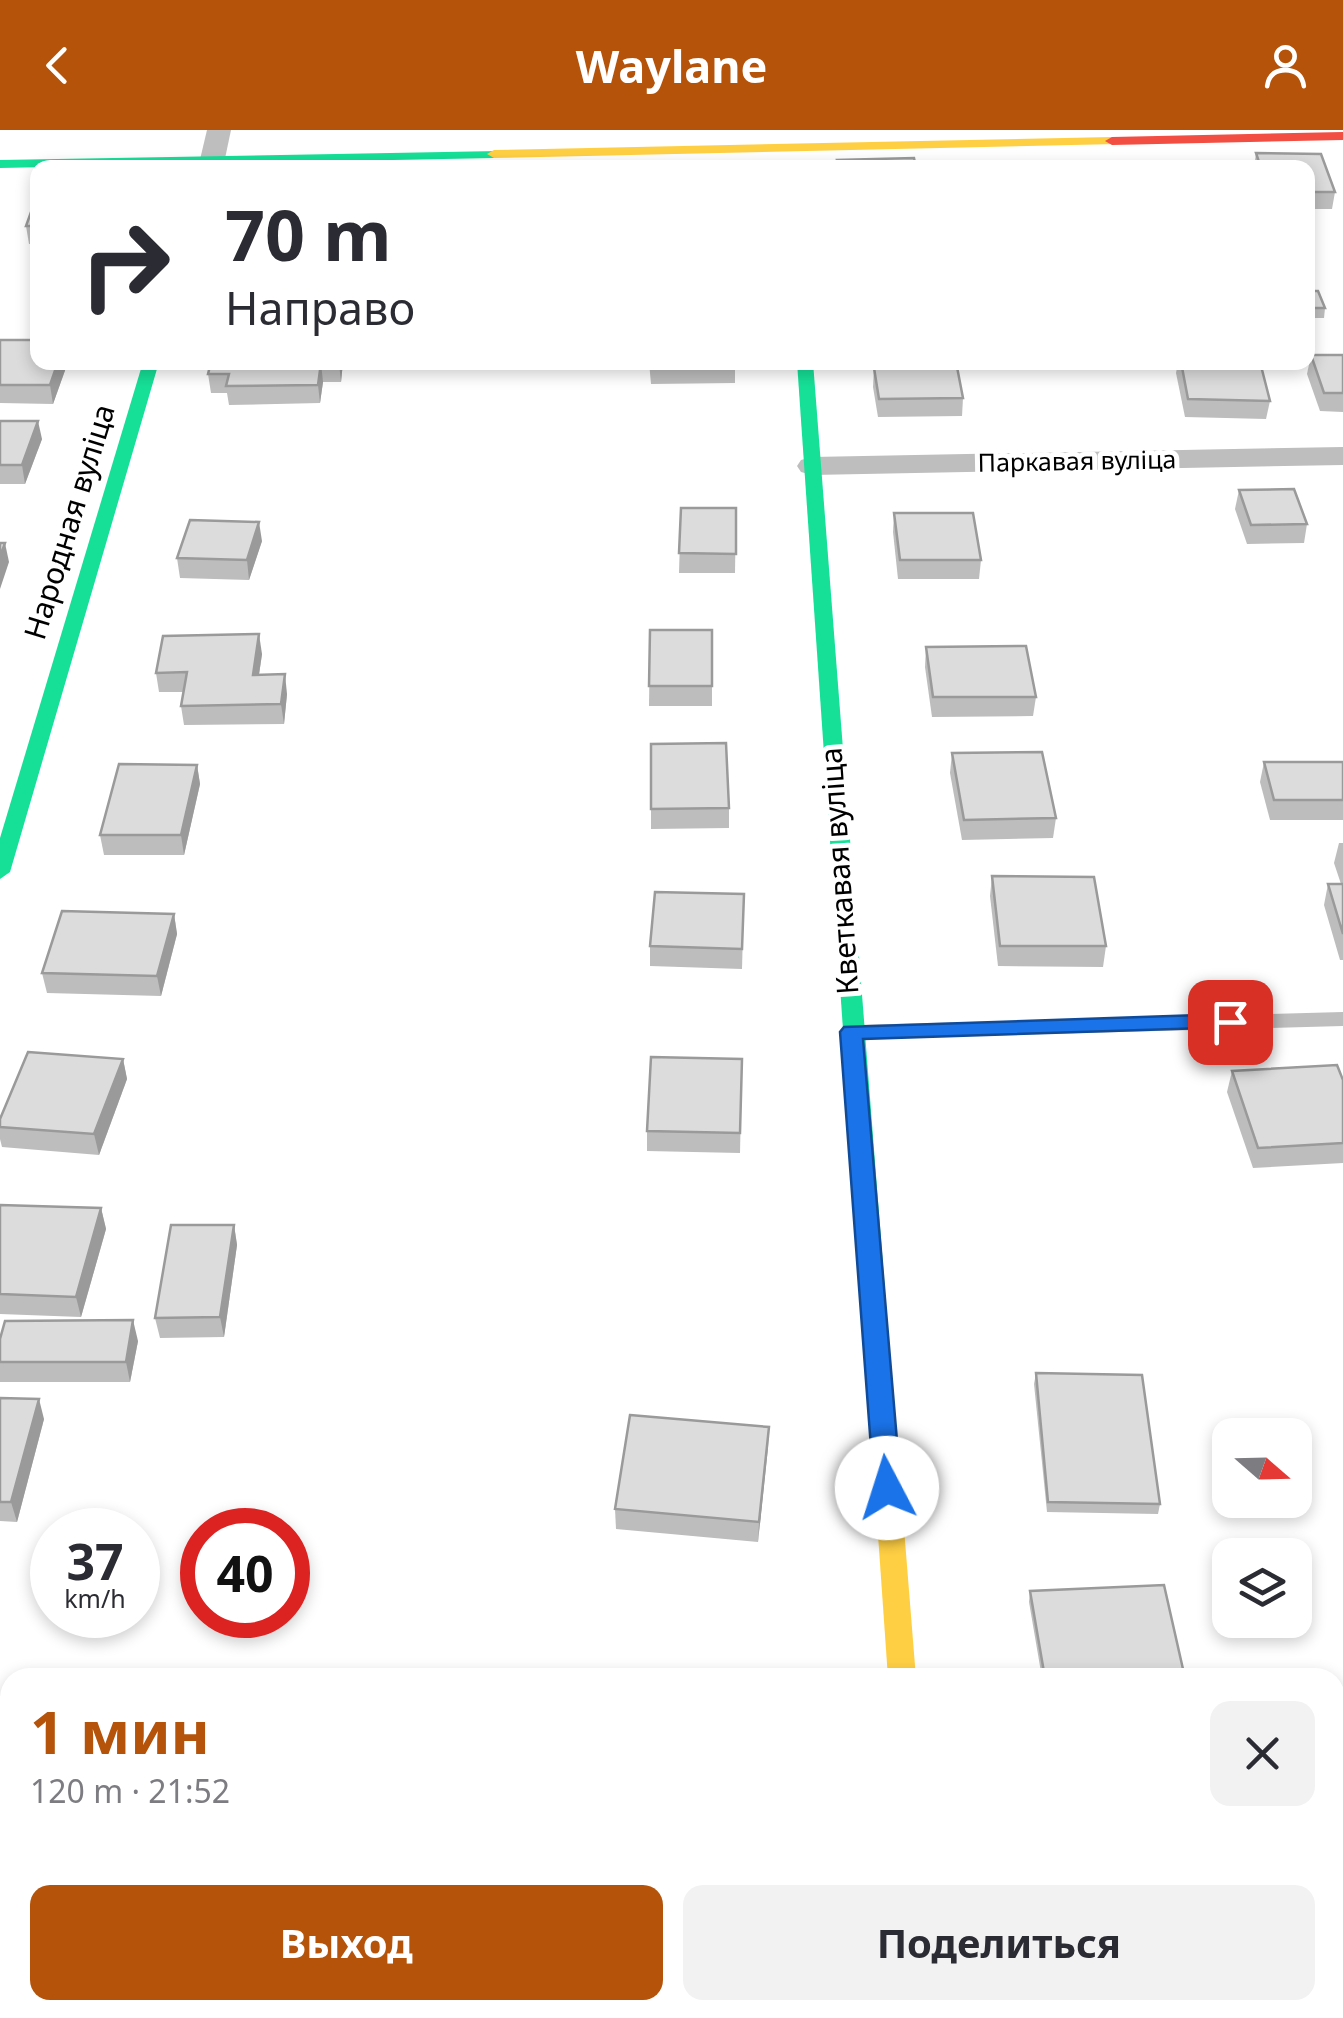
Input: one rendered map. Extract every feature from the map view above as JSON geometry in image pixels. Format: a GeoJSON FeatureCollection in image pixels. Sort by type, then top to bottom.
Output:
{"type":"FeatureCollection","features":[{"type":"Feature","properties":{"kind":"street"},"geometry":{"type":"LineString","coordinates":[[212,160],[219,130]]}},
{"type":"Feature","properties":{"kind":"street"},"geometry":{"type":"LineString","coordinates":[[598,160],[792,158],[1343,136]]}},
{"type":"Feature","properties":{"kind":"street"},"geometry":{"type":"LineString","coordinates":[[0,164],[30,164]]}},
{"type":"Feature","properties":{"kind":"street","name":"Народная вуліца"},"geometry":{"type":"LineString","coordinates":[[0,872],[149,370]]}},
{"type":"Feature","properties":{"kind":"street","name":"Кветкавая вуліца"},"geometry":{"type":"LineString","coordinates":[[806,370],[901,1668]]}},
{"type":"Feature","properties":{"kind":"street","name":"Паркавая вуліца"},"geometry":{"type":"LineString","coordinates":[[812,466],[1343,456]]}},
{"type":"Feature","properties":{"kind":"lane"},"geometry":{"type":"LineString","coordinates":[[852,1032],[1343,1019]]}},
{"type":"Feature","properties":{"kind":"building"},"geometry":{"type":"Polygon","coordinates":[[[1256,153],[1321,154],[1335,192],[1315,192],[1315,160],[1258,160],[1256,153]]]}},
{"type":"Feature","properties":{"kind":"building"},"geometry":{"type":"Polygon","coordinates":[[[914,158],[914,160],[837,160],[914,158]]]}},
{"type":"Feature","properties":{"kind":"building"},"geometry":{"type":"Polygon","coordinates":[[[1315,291],[1318,291],[1325,308],[1315,308],[1315,291]]]}},
{"type":"Feature","properties":{"kind":"building"},"geometry":{"type":"Polygon","coordinates":[[[0,340],[30,340],[30,370],[55,370],[50,385],[0,385],[0,340]]]}},
{"type":"Feature","properties":{"kind":"building"},"geometry":{"type":"Polygon","coordinates":[[[1315,355],[1343,355],[1343,393],[1324,393],[1315,355]]]}},
{"type":"Feature","properties":{"kind":"building"},"geometry":{"type":"Polygon","coordinates":[[[209,370],[320,370],[318,385],[226,386],[229,374],[208,374],[209,370]]]}},
{"type":"Feature","properties":{"kind":"building"},"geometry":{"type":"Polygon","coordinates":[[[874,370],[958,370],[963,398],[879,399],[874,370]]]}},
{"type":"Feature","properties":{"kind":"building"},"geometry":{"type":"Polygon","coordinates":[[[1183,370],[1262,370],[1270,401],[1188,399],[1183,370]]]}},
{"type":"Feature","properties":{"kind":"building"},"geometry":{"type":"Polygon","coordinates":[[[0,421],[38,421],[22,465],[0,465],[0,421]]]}},
{"type":"Feature","properties":{"kind":"building"},"geometry":{"type":"Polygon","coordinates":[[[1294,489],[1307,524],[1251,525],[1239,490],[1294,489]]]}},
{"type":"Feature","properties":{"kind":"building"},"geometry":{"type":"Polygon","coordinates":[[[681,508],[736,508],[736,554],[679,553],[681,508]]]}},
{"type":"Feature","properties":{"kind":"building"},"geometry":{"type":"Polygon","coordinates":[[[894,513],[973,513],[981,560],[900,560],[894,513]]]}},
{"type":"Feature","properties":{"kind":"building"},"geometry":{"type":"Polygon","coordinates":[[[190,520],[259,522],[247,560],[177,558],[190,520]]]}},
{"type":"Feature","properties":{"kind":"building"},"geometry":{"type":"Polygon","coordinates":[[[650,630],[712,630],[712,686],[649,686],[650,630]]]}},
{"type":"Feature","properties":{"kind":"building"},"geometry":{"type":"Polygon","coordinates":[[[259,634],[253,675],[285,674],[281,704],[181,706],[187,672],[156,673],[163,636],[259,634]]]}},
{"type":"Feature","properties":{"kind":"building"},"geometry":{"type":"Polygon","coordinates":[[[1026,646],[1036,697],[933,697],[926,647],[1026,646]]]}},
{"type":"Feature","properties":{"kind":"building"},"geometry":{"type":"Polygon","coordinates":[[[726,743],[729,808],[651,809],[651,744],[726,743]]]}},
{"type":"Feature","properties":{"kind":"building"},"geometry":{"type":"Polygon","coordinates":[[[1042,752],[1056,818],[964,820],[952,753],[1042,752]]]}},
{"type":"Feature","properties":{"kind":"building"},"geometry":{"type":"Polygon","coordinates":[[[1264,762],[1343,762],[1343,800],[1274,800],[1264,762]]]}},
{"type":"Feature","properties":{"kind":"building"},"geometry":{"type":"Polygon","coordinates":[[[119,764],[197,765],[181,835],[100,835],[119,764]]]}},
{"type":"Feature","properties":{"kind":"building"},"geometry":{"type":"Polygon","coordinates":[[[992,876],[1094,877],[1106,946],[1000,946],[992,876]]]}},
{"type":"Feature","properties":{"kind":"building"},"geometry":{"type":"Polygon","coordinates":[[[1328,884],[1343,884],[1343,934],[1328,884]]]}},
{"type":"Feature","properties":{"kind":"building"},"geometry":{"type":"Polygon","coordinates":[[[655,892],[744,894],[742,949],[650,946],[655,892]]]}},
{"type":"Feature","properties":{"kind":"building"},"geometry":{"type":"Polygon","coordinates":[[[62,911],[174,914],[157,976],[42,973],[62,911]]]}},
{"type":"Feature","properties":{"kind":"building"},"geometry":{"type":"Polygon","coordinates":[[[28,1052],[123,1059],[94,1134],[0,1127],[28,1052]]]}},
{"type":"Feature","properties":{"kind":"building"},"geometry":{"type":"Polygon","coordinates":[[[651,1057],[742,1059],[740,1133],[647,1131],[651,1057]]]}},
{"type":"Feature","properties":{"kind":"building"},"geometry":{"type":"Polygon","coordinates":[[[1337,1065],[1343,1080],[1343,1143],[1258,1148],[1232,1071],[1337,1065]]]}},
{"type":"Feature","properties":{"kind":"building"},"geometry":{"type":"Polygon","coordinates":[[[0,1205],[101,1208],[76,1297],[0,1294],[0,1205]]]}},
{"type":"Feature","properties":{"kind":"building"},"geometry":{"type":"Polygon","coordinates":[[[171,1225],[234,1225],[220,1317],[155,1318],[171,1225]]]}},
{"type":"Feature","properties":{"kind":"building"},"geometry":{"type":"Polygon","coordinates":[[[133,1320],[126,1362],[0,1362],[5,1321],[133,1320]]]}},
{"type":"Feature","properties":{"kind":"building"},"geometry":{"type":"Polygon","coordinates":[[[1036,1373],[1142,1375],[1160,1504],[1048,1502],[1036,1373]]]}},
{"type":"Feature","properties":{"kind":"building"},"geometry":{"type":"Polygon","coordinates":[[[0,1398],[39,1399],[11,1502],[0,1502],[0,1398]]]}},
{"type":"Feature","properties":{"kind":"building"},"geometry":{"type":"Polygon","coordinates":[[[630,1415],[769,1427],[759,1522],[615,1509],[630,1415]]]}},
{"type":"Feature","properties":{"kind":"building"},"geometry":{"type":"Polygon","coordinates":[[[1164,1585],[1183,1668],[1043,1668],[1030,1591],[1164,1585]]]}},
{"type":"Feature","properties":{"kind":"traffic: fast"},"geometry":{"type":"LineString","coordinates":[[198,160],[494,154]]}},
{"type":"Feature","properties":{"kind":"traffic: fast"},"geometry":{"type":"LineString","coordinates":[[0,164],[30,163]]}},
{"type":"Feature","properties":{"kind":"traffic: fast"},"geometry":{"type":"LineString","coordinates":[[0,872],[149,370]]}},
{"type":"Feature","properties":{"kind":"traffic: fast"},"geometry":{"type":"LineString","coordinates":[[806,370],[873,1291]]}},
{"type":"Feature","properties":{"kind":"traffic: slow"},"geometry":{"type":"LineString","coordinates":[[494,154],[1112,141]]}},
{"type":"Feature","properties":{"kind":"traffic: slow"},"geometry":{"type":"LineString","coordinates":[[873,1291],[901,1668]]}},
{"type":"Feature","properties":{"kind":"traffic: jam"},"geometry":{"type":"LineString","coordinates":[[1112,141],[1343,136]]}},
{"type":"Feature","properties":{"kind":"route"},"geometry":{"type":"LineString","coordinates":[[887,1488],[852,1032],[1230,1022]]}}]}
